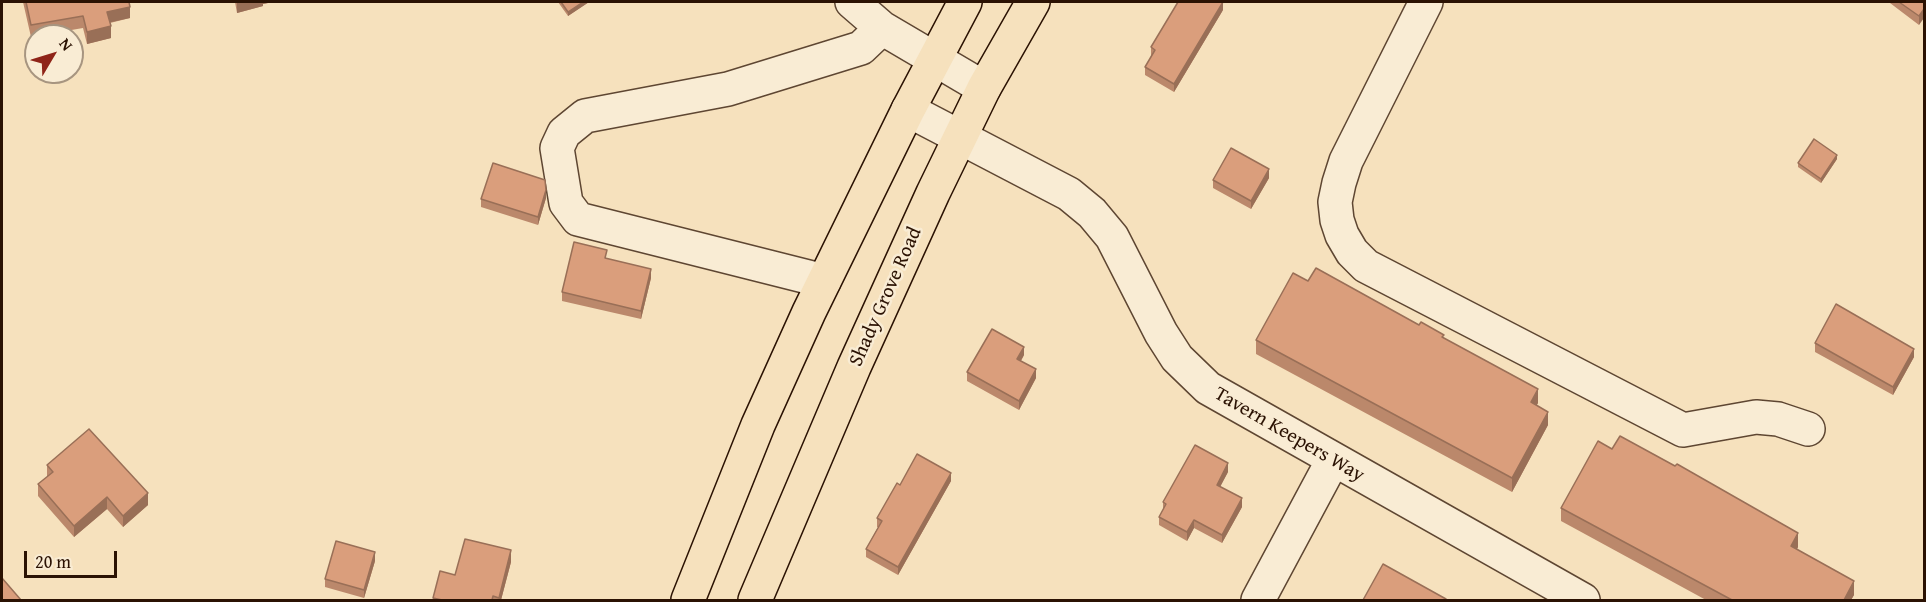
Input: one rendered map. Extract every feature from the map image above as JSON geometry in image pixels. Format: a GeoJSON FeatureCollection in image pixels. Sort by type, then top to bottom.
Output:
{"type":"FeatureCollection","features":[{"type":"Feature","properties":{"kind":"main road"},"geometry":{"type":"LineString","coordinates":[[688,600],[758,425],[824,281],[908,110],[965,2]]}},
{"type":"Feature","properties":{"kind":"main road","name":"Shady Grove Road"},"geometry":{"type":"LineString","coordinates":[[755,600],[854,367],[960,137],[984,88],[1033,2]]}},
{"type":"Feature","properties":{"kind":"street"},"geometry":{"type":"LineString","coordinates":[[852,2],[882,28],[984,88]]}},
{"type":"Feature","properties":{"kind":"street"},"geometry":{"type":"LineString","coordinates":[[1426,2],[1346,161],[1339,183],[1335,202],[1337,220],[1342,235],[1352,252],[1366,266],[1683,430],[1756,417],[1778,419],[1808,429]]}},
{"type":"Feature","properties":{"kind":"street"},"geometry":{"type":"LineString","coordinates":[[824,281],[578,219],[566,203],[557,148],[564,133],[585,116],[728,89],[861,48],[882,28]]}},
{"type":"Feature","properties":{"kind":"street","name":"Tavern Keepers Way"},"geometry":{"type":"LineString","coordinates":[[908,110],[1069,194],[1092,213],[1112,237],[1161,333],[1191,374],[1227,401],[1583,600]]}},
{"type":"Feature","properties":{"kind":"street"},"geometry":{"type":"LineString","coordinates":[[1258,600],[1333,460]]}},
{"type":"Feature","properties":{"kind":"building"},"geometry":{"type":"Polygon","coordinates":[[[26,2],[129,2],[130,7],[107,12],[111,26],[87,32],[83,16],[31,24],[26,2]]]}},
{"type":"Feature","properties":{"kind":"building"},"geometry":{"type":"Polygon","coordinates":[[[561,2],[583,2],[568,12],[561,2]]]}},
{"type":"Feature","properties":{"kind":"building"},"geometry":{"type":"Polygon","coordinates":[[[1178,2],[1223,2],[1174,84],[1145,67],[1155,50],[1151,47],[1178,2]]]}},
{"type":"Feature","properties":{"kind":"building"},"geometry":{"type":"Polygon","coordinates":[[[1899,2],[1924,2],[1924,9],[1919,16],[1899,2]]]}},
{"type":"Feature","properties":{"kind":"building"},"geometry":{"type":"Polygon","coordinates":[[[1814,139],[1837,155],[1821,179],[1798,163],[1814,139]]]}},
{"type":"Feature","properties":{"kind":"building"},"geometry":{"type":"Polygon","coordinates":[[[1231,148],[1269,169],[1251,201],[1213,180],[1231,148]]]}},
{"type":"Feature","properties":{"kind":"building"},"geometry":{"type":"Polygon","coordinates":[[[493,163],[545,180],[546,190],[538,217],[481,199],[493,163]]]}},
{"type":"Feature","properties":{"kind":"building"},"geometry":{"type":"Polygon","coordinates":[[[574,242],[607,250],[605,258],[651,269],[641,311],[562,292],[574,242]]]}},
{"type":"Feature","properties":{"kind":"building"},"geometry":{"type":"Polygon","coordinates":[[[1316,268],[1419,325],[1421,322],[1444,335],[1442,337],[1538,389],[1531,402],[1548,412],[1512,478],[1256,340],[1293,273],[1308,281],[1316,268]]]}},
{"type":"Feature","properties":{"kind":"building"},"geometry":{"type":"Polygon","coordinates":[[[1836,304],[1914,349],[1893,387],[1815,343],[1836,304]]]}},
{"type":"Feature","properties":{"kind":"building"},"geometry":{"type":"Polygon","coordinates":[[[992,329],[1024,347],[1017,359],[1036,369],[1019,401],[967,372],[992,329]]]}},
{"type":"Feature","properties":{"kind":"building"},"geometry":{"type":"Polygon","coordinates":[[[89,429],[148,493],[123,516],[107,497],[74,526],[38,484],[53,472],[47,465],[89,429]]]}},
{"type":"Feature","properties":{"kind":"building"},"geometry":{"type":"Polygon","coordinates":[[[1620,436],[1675,466],[1677,464],[1798,533],[1791,546],[1854,581],[1844,600],[1732,600],[1561,508],[1598,441],[1612,449],[1620,436]]]}},
{"type":"Feature","properties":{"kind":"building"},"geometry":{"type":"Polygon","coordinates":[[[1195,445],[1228,463],[1217,485],[1242,498],[1222,535],[1194,520],[1187,532],[1159,517],[1166,504],[1163,502],[1195,445]]]}},
{"type":"Feature","properties":{"kind":"building"},"geometry":{"type":"Polygon","coordinates":[[[917,454],[951,473],[898,567],[866,549],[882,521],[877,518],[897,483],[900,485],[917,454]]]}},
{"type":"Feature","properties":{"kind":"building"},"geometry":{"type":"Polygon","coordinates":[[[465,539],[511,550],[499,598],[493,596],[492,600],[442,600],[433,598],[440,571],[455,575],[465,539]]]}},
{"type":"Feature","properties":{"kind":"building"},"geometry":{"type":"Polygon","coordinates":[[[336,541],[375,552],[364,590],[325,579],[336,541]]]}},
{"type":"Feature","properties":{"kind":"building"},"geometry":{"type":"Polygon","coordinates":[[[1383,564],[1446,599],[1446,600],[1363,600],[1383,564]]]}},
{"type":"Feature","properties":{"kind":"building"},"geometry":{"type":"Polygon","coordinates":[[[2,578],[21,600],[2,600],[2,578]]]}}]}
